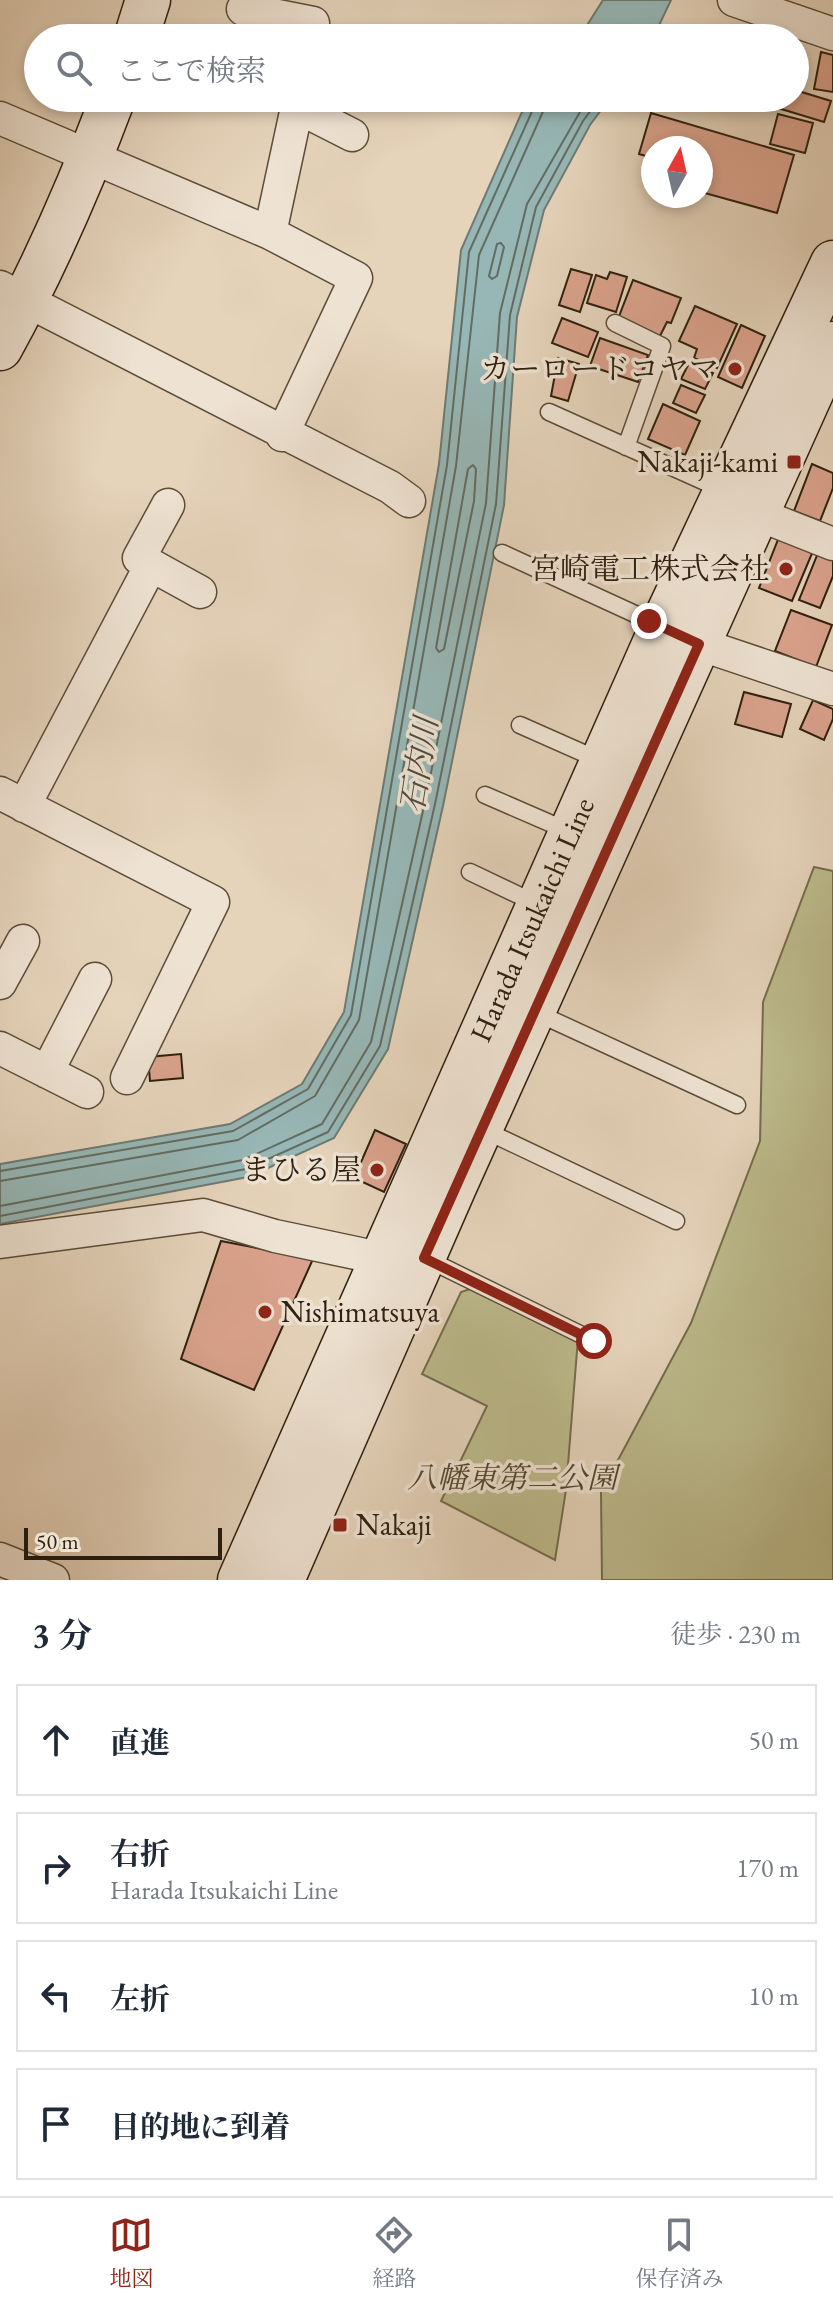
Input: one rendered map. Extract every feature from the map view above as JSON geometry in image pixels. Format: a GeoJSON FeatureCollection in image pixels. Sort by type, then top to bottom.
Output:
{"type":"FeatureCollection","features":[{"type":"Feature","properties":{"kind":"main road"},"geometry":{"type":"LineString","coordinates":[[140,24],[148,0]]}},
{"type":"Feature","properties":{"kind":"main road"},"geometry":{"type":"LineString","coordinates":[[0,348],[13,294],[92,155],[108,112]]}},
{"type":"Feature","properties":{"kind":"main road","name":"Harada Itsukaichi Line"},"geometry":{"type":"LineString","coordinates":[[240,1580],[404,1258],[480,1128],[533,1011],[681,636],[742,503],[833,263]]}},
{"type":"Feature","properties":{"kind":"main road","name":"Harada Itsukaichi Line"},"geometry":{"type":"LineString","coordinates":[[742,503],[823,386],[833,344]]}},
{"type":"Feature","properties":{"kind":"main road","name":"Harada Itsukaichi Line"},"geometry":{"type":"LineString","coordinates":[[282,1580],[540,906],[604,762],[681,636]]}},
{"type":"Feature","properties":{"kind":"street"},"geometry":{"type":"LineString","coordinates":[[734,0],[804,24]]}},
{"type":"Feature","properties":{"kind":"street"},"geometry":{"type":"LineString","coordinates":[[243,9],[314,20]]}},
{"type":"Feature","properties":{"kind":"street"},"geometry":{"type":"LineString","coordinates":[[809,26],[833,34]]}},
{"type":"Feature","properties":{"kind":"street"},"geometry":{"type":"LineString","coordinates":[[270,233],[296,112]]}},
{"type":"Feature","properties":{"kind":"street"},"geometry":{"type":"LineString","coordinates":[[313,112],[352,135]]}},
{"type":"Feature","properties":{"kind":"street"},"geometry":{"type":"LineString","coordinates":[[0,118],[270,233],[356,278],[282,435]]}},
{"type":"Feature","properties":{"kind":"street"},"geometry":{"type":"LineString","coordinates":[[13,294],[282,435],[390,487],[409,501]]}},
{"type":"Feature","properties":{"kind":"street"},"geometry":{"type":"LineString","coordinates":[[742,503],[833,544]]}},
{"type":"Feature","properties":{"kind":"street"},"geometry":{"type":"LineString","coordinates":[[168,505],[139,558],[200,592]]}},
{"type":"Feature","properties":{"kind":"street"},"geometry":{"type":"LineString","coordinates":[[127,1078],[213,902],[12,800],[151,565]]}},
{"type":"Feature","properties":{"kind":"street"},"geometry":{"type":"LineString","coordinates":[[681,636],[833,689]]}},
{"type":"Feature","properties":{"kind":"street"},"geometry":{"type":"LineString","coordinates":[[0,983],[23,941]]}},
{"type":"Feature","properties":{"kind":"street"},"geometry":{"type":"LineString","coordinates":[[47,1072],[95,979]]}},
{"type":"Feature","properties":{"kind":"street"},"geometry":{"type":"LineString","coordinates":[[0,1048],[87,1092]]}},
{"type":"Feature","properties":{"kind":"street"},"geometry":{"type":"LineString","coordinates":[[0,1242],[203,1215],[275,1236],[404,1258]]}},
{"type":"Feature","properties":{"kind":"street"},"geometry":{"type":"LineString","coordinates":[[0,1559],[53,1580]]}},
{"type":"Feature","properties":{"kind":"lane"},"geometry":{"type":"LineString","coordinates":[[615,323],[662,346],[626,447]]}},
{"type":"Feature","properties":{"kind":"lane"},"geometry":{"type":"LineString","coordinates":[[549,412],[742,503]]}},
{"type":"Feature","properties":{"kind":"lane"},"geometry":{"type":"LineString","coordinates":[[502,553],[681,636]]}},
{"type":"Feature","properties":{"kind":"lane"},"geometry":{"type":"LineString","coordinates":[[520,725],[604,762]]}},
{"type":"Feature","properties":{"kind":"lane"},"geometry":{"type":"LineString","coordinates":[[485,795],[573,833]]}},
{"type":"Feature","properties":{"kind":"lane"},"geometry":{"type":"LineString","coordinates":[[470,872],[540,906]]}},
{"type":"Feature","properties":{"kind":"lane"},"geometry":{"type":"LineString","coordinates":[[533,1011],[737,1105]]}},
{"type":"Feature","properties":{"kind":"lane"},"geometry":{"type":"LineString","coordinates":[[480,1128],[676,1221]]}},
{"type":"Feature","properties":{"kind":"lane"},"geometry":{"type":"LineString","coordinates":[[404,1258],[594,1341]]}},
{"type":"Feature","properties":{"kind":"green space"},"geometry":{"type":"Polygon","coordinates":[[[814,867],[833,871],[833,1580],[602,1580],[601,1492],[691,1323],[760,1141],[763,1002],[814,867]]]}},
{"type":"Feature","properties":{"kind":"green space","name":"八幡東第二公園"},"geometry":{"type":"Polygon","coordinates":[[[473,1288],[578,1338],[566,1490],[555,1560],[441,1501],[487,1406],[422,1374],[461,1292],[473,1288]]]}},
{"type":"Feature","properties":{"kind":"water"},"geometry":{"type":"Polygon","coordinates":[[[603,0],[671,0],[660,24],[588,24],[603,0]]]}},
{"type":"Feature","properties":{"kind":"water","name":"石内川"},"geometry":{"type":"Polygon","coordinates":[[[600,112],[544,210],[517,317],[504,505],[443,806],[388,1049],[334,1138],[248,1177],[0,1224],[0,1164],[230,1124],[302,1084],[344,1012],[439,464],[461,250],[521,114],[600,112]]]}},
{"type":"Feature","properties":{"kind":"building"},"geometry":{"type":"Polygon","coordinates":[[[821,52],[833,55],[833,92],[814,89],[821,52]]]}},
{"type":"Feature","properties":{"kind":"building"},"geometry":{"type":"Polygon","coordinates":[[[809,94],[831,101],[824,122],[791,112],[809,112],[809,94]]]}},
{"type":"Feature","properties":{"kind":"building"},"geometry":{"type":"Polygon","coordinates":[[[651,113],[794,155],[777,213],[713,195],[713,136],[644,136],[651,113]]]}},
{"type":"Feature","properties":{"kind":"building"},"geometry":{"type":"Polygon","coordinates":[[[778,114],[813,123],[805,153],[770,144],[778,114]]]}},
{"type":"Feature","properties":{"kind":"building"},"geometry":{"type":"Polygon","coordinates":[[[571,269],[592,275],[580,312],[559,305],[571,269]]]}},
{"type":"Feature","properties":{"kind":"building"},"geometry":{"type":"Polygon","coordinates":[[[610,272],[627,277],[616,312],[587,303],[596,275],[607,279],[610,272]]]}},
{"type":"Feature","properties":{"kind":"building"},"geometry":{"type":"Polygon","coordinates":[[[633,280],[681,298],[671,323],[667,322],[660,336],[618,319],[633,280]]]}},
{"type":"Feature","properties":{"kind":"building"},"geometry":{"type":"Polygon","coordinates":[[[695,306],[737,324],[717,368],[694,358],[697,349],[679,341],[695,306]]]}},
{"type":"Feature","properties":{"kind":"building"},"geometry":{"type":"Polygon","coordinates":[[[562,318],[598,332],[588,357],[552,343],[562,318]]]}},
{"type":"Feature","properties":{"kind":"building"},"geometry":{"type":"Polygon","coordinates":[[[741,325],[765,336],[742,388],[718,377],[741,325]]]}},
{"type":"Feature","properties":{"kind":"building"},"geometry":{"type":"Polygon","coordinates":[[[600,338],[648,355],[638,382],[590,366],[600,338]]]}},
{"type":"Feature","properties":{"kind":"building"},"geometry":{"type":"Polygon","coordinates":[[[558,358],[579,364],[568,401],[551,396],[558,358]]]}},
{"type":"Feature","properties":{"kind":"building"},"geometry":{"type":"Polygon","coordinates":[[[689,363],[713,373],[705,389],[681,379],[689,363]]]}},
{"type":"Feature","properties":{"kind":"building"},"geometry":{"type":"Polygon","coordinates":[[[681,385],[705,395],[696,413],[673,403],[681,385]]]}},
{"type":"Feature","properties":{"kind":"building"},"geometry":{"type":"Polygon","coordinates":[[[663,404],[700,421],[685,455],[648,439],[663,404]]]}},
{"type":"Feature","properties":{"kind":"building"},"geometry":{"type":"Polygon","coordinates":[[[812,464],[833,473],[833,488],[820,521],[794,511],[812,464]]]}},
{"type":"Feature","properties":{"kind":"building","name":"宮崎電工株式会社"},"geometry":{"type":"Polygon","coordinates":[[[779,537],[813,551],[792,601],[759,588],[779,537]]]}},
{"type":"Feature","properties":{"kind":"building"},"geometry":{"type":"Polygon","coordinates":[[[818,553],[833,559],[833,576],[820,608],[799,600],[818,553]]]}},
{"type":"Feature","properties":{"kind":"building"},"geometry":{"type":"Polygon","coordinates":[[[791,610],[832,625],[816,667],[775,651],[791,610]]]}},
{"type":"Feature","properties":{"kind":"building"},"geometry":{"type":"Polygon","coordinates":[[[744,692],[791,704],[782,737],[735,724],[744,692]]]}},
{"type":"Feature","properties":{"kind":"building"},"geometry":{"type":"Polygon","coordinates":[[[813,700],[833,709],[833,719],[824,740],[800,729],[813,700]]]}},
{"type":"Feature","properties":{"kind":"building"},"geometry":{"type":"Polygon","coordinates":[[[181,1054],[183,1078],[150,1081],[148,1057],[181,1054]]]}},
{"type":"Feature","properties":{"kind":"building"},"geometry":{"type":"Polygon","coordinates":[[[375,1130],[406,1144],[384,1192],[354,1178],[375,1130]]]}},
{"type":"Feature","properties":{"kind":"building"},"geometry":{"type":"Polygon","coordinates":[[[221,1241],[313,1259],[254,1390],[181,1359],[221,1241]]]}},
{"type":"Feature","properties":{"kind":"place","name":"カーロードコヤマ"},"geometry":{"type":"Point","coordinates":[735,369]}},
{"type":"Feature","properties":{"kind":"place","name":"Nakaji-kami"},"geometry":{"type":"Point","coordinates":[794,462]}},
{"type":"Feature","properties":{"kind":"place","name":"宮崎電工株式会社"},"geometry":{"type":"Point","coordinates":[786,569]}},
{"type":"Feature","properties":{"kind":"place","name":"まひる屋"},"geometry":{"type":"Point","coordinates":[377,1170]}},
{"type":"Feature","properties":{"kind":"place","name":"Nishimatsuya"},"geometry":{"type":"Point","coordinates":[265,1312]}},
{"type":"Feature","properties":{"kind":"place","name":"Nakaji"},"geometry":{"type":"Point","coordinates":[340,1525]}},
{"type":"Feature","properties":{"kind":"route"},"geometry":{"type":"LineString","coordinates":[[594,1341],[424,1258],[699,644],[649,621]]}}]}
